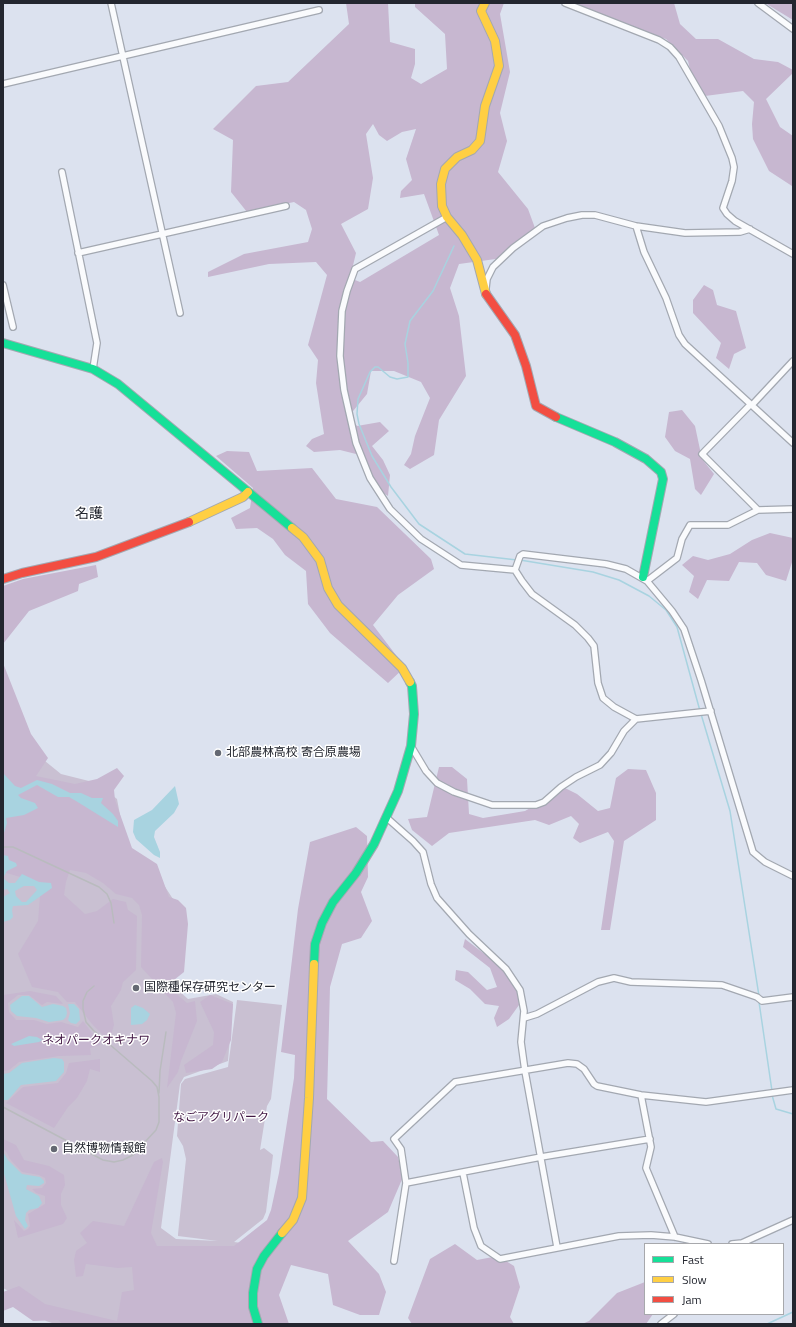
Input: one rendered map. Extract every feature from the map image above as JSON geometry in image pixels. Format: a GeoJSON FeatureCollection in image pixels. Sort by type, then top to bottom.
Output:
{"type":"FeatureCollection","features":[{"type":"Feature","properties":{"kind":"street"},"geometry":{"type":"LineString","coordinates":[[111,3],[180,313]]}},
{"type":"Feature","properties":{"kind":"street"},"geometry":{"type":"LineString","coordinates":[[485,3],[481,11],[495,41],[499,66],[485,106],[480,140],[472,150],[457,157],[445,169],[441,184],[440,196],[442,206],[447,217],[462,235],[477,260],[486,294],[515,335],[526,366],[536,406],[544,412],[615,442],[646,459],[661,472],[663,479],[645,579]]}},
{"type":"Feature","properties":{"kind":"street"},"geometry":{"type":"LineString","coordinates":[[565,3],[659,40],[670,47],[679,57],[719,126],[732,158],[734,168],[732,181],[723,208],[735,221],[793,254]]}},
{"type":"Feature","properties":{"kind":"street"},"geometry":{"type":"LineString","coordinates":[[758,3],[793,29]]}},
{"type":"Feature","properties":{"kind":"street"},"geometry":{"type":"LineString","coordinates":[[3,84],[319,10]]}},
{"type":"Feature","properties":{"kind":"street"},"geometry":{"type":"LineString","coordinates":[[62,172],[97,343],[92,369]]}},
{"type":"Feature","properties":{"kind":"street"},"geometry":{"type":"LineString","coordinates":[[78,253],[286,206]]}},
{"type":"Feature","properties":{"kind":"street"},"geometry":{"type":"LineString","coordinates":[[486,294],[487,279],[494,267],[513,248],[543,226],[582,215],[595,215],[636,226],[684,234],[740,232],[750,229]]}},
{"type":"Feature","properties":{"kind":"street"},"geometry":{"type":"LineString","coordinates":[[447,217],[354,269],[342,311],[340,356],[344,390],[356,443],[370,478],[390,508],[421,539],[461,565],[515,570],[532,594],[575,625],[594,646],[598,683],[603,698],[614,707],[636,719],[711,711]]}},
{"type":"Feature","properties":{"kind":"street"},"geometry":{"type":"LineString","coordinates":[[636,226],[644,252],[666,298],[679,335],[685,344],[793,444]]}},
{"type":"Feature","properties":{"kind":"street"},"geometry":{"type":"LineString","coordinates":[[3,285],[13,327]]}},
{"type":"Feature","properties":{"kind":"street"},"geometry":{"type":"LineString","coordinates":[[3,343],[92,369],[118,384],[303,537],[320,560],[328,588],[338,605],[391,656],[409,678],[412,686],[414,714],[411,746],[405,770],[387,818],[360,867],[333,902],[322,923],[314,944],[309,1098],[302,1198],[293,1220],[264,1256],[256,1269],[253,1293],[254,1307],[258,1324]]}},
{"type":"Feature","properties":{"kind":"street"},"geometry":{"type":"LineString","coordinates":[[758,510],[702,454],[793,361]]}},
{"type":"Feature","properties":{"kind":"street"},"geometry":{"type":"LineString","coordinates":[[3,579],[103,555],[192,520],[243,496],[248,492]]}},
{"type":"Feature","properties":{"kind":"street"},"geometry":{"type":"LineString","coordinates":[[645,579],[677,558],[682,538],[690,525],[728,525],[758,510],[793,509]]}},
{"type":"Feature","properties":{"kind":"street"},"geometry":{"type":"LineString","coordinates":[[515,570],[520,556],[523,554],[606,564],[626,569],[645,579],[672,610],[684,629],[711,711],[753,852],[765,862],[793,876]]}},
{"type":"Feature","properties":{"kind":"street"},"geometry":{"type":"LineString","coordinates":[[411,746],[426,771],[437,783],[454,792],[478,802],[492,805],[536,804],[544,802],[561,786],[600,765],[611,753],[624,731],[636,719]]}},
{"type":"Feature","properties":{"kind":"street"},"geometry":{"type":"LineString","coordinates":[[387,818],[423,852],[434,893],[447,910],[506,969],[515,981],[524,1003],[521,1042],[524,1071],[557,1247]]}},
{"type":"Feature","properties":{"kind":"street"},"geometry":{"type":"LineString","coordinates":[[524,1018],[536,1014],[598,982],[614,978],[631,982],[722,985],[756,997],[762,1001],[793,997]]}},
{"type":"Feature","properties":{"kind":"street"},"geometry":{"type":"LineString","coordinates":[[394,1261],[406,1183],[401,1149],[394,1139],[455,1082],[568,1063],[577,1064],[584,1069],[597,1086],[641,1095],[706,1102],[793,1090]]}},
{"type":"Feature","properties":{"kind":"street"},"geometry":{"type":"LineString","coordinates":[[641,1095],[651,1147],[646,1168],[675,1237]]}},
{"type":"Feature","properties":{"kind":"street"},"geometry":{"type":"LineString","coordinates":[[406,1183],[650,1139]]}},
{"type":"Feature","properties":{"kind":"street"},"geometry":{"type":"LineString","coordinates":[[463,1173],[474,1228],[481,1246],[500,1259],[620,1236],[651,1235],[675,1237],[703,1243]]}},
{"type":"Feature","properties":{"kind":"street"},"geometry":{"type":"LineString","coordinates":[[744,1243],[793,1220]]}},
{"type":"Feature","properties":{"kind":"street"},"geometry":{"type":"LineString","coordinates":[[661,1324],[673,1315]]}},
{"type":"Feature","properties":{"kind":"green space"},"geometry":{"type":"Polygon","coordinates":[[[346,3],[388,3],[390,42],[415,49],[415,64],[411,78],[421,84],[447,69],[445,34],[415,7],[415,3],[504,3],[500,14],[510,72],[500,113],[507,141],[498,172],[528,209],[535,228],[503,258],[459,264],[450,288],[459,316],[466,376],[439,420],[434,455],[410,469],[404,465],[411,454],[415,436],[430,398],[421,382],[394,371],[371,371],[367,394],[349,416],[357,426],[380,422],[389,431],[372,446],[383,460],[390,475],[388,496],[379,490],[364,456],[340,450],[314,452],[306,446],[312,439],[324,434],[316,383],[318,360],[308,345],[327,275],[316,262],[269,264],[208,277],[208,272],[244,254],[308,242],[312,229],[306,210],[294,202],[247,212],[231,192],[233,140],[213,129],[256,86],[288,82],[349,24],[346,3]],[[373,124],[366,134],[373,178],[368,209],[341,224],[356,253],[350,278],[360,282],[439,235],[424,194],[400,198],[401,191],[412,180],[406,159],[416,129],[402,132],[387,141],[379,135],[373,124]]]}},
{"type":"Feature","properties":{"kind":"green space"},"geometry":{"type":"Polygon","coordinates":[[[568,3],[674,3],[680,24],[696,39],[718,39],[754,59],[778,62],[793,70],[793,73],[766,99],[780,127],[793,136],[792,186],[769,171],[753,139],[752,124],[754,102],[743,91],[705,96],[695,91],[688,61],[666,39],[639,32],[568,3]]]}},
{"type":"Feature","properties":{"kind":"green space"},"geometry":{"type":"Polygon","coordinates":[[[765,3],[793,3],[793,20],[765,3]]]}},
{"type":"Feature","properties":{"kind":"green space"},"geometry":{"type":"Polygon","coordinates":[[[704,285],[713,290],[717,305],[736,311],[746,348],[734,354],[729,369],[716,358],[721,343],[693,313],[693,300],[704,285]]]}},
{"type":"Feature","properties":{"kind":"green space"},"geometry":{"type":"Polygon","coordinates":[[[682,410],[695,426],[702,459],[714,474],[701,495],[695,489],[690,459],[675,451],[665,437],[669,412],[682,410]]]}},
{"type":"Feature","properties":{"kind":"green space"},"geometry":{"type":"Polygon","coordinates":[[[227,451],[249,452],[257,471],[312,468],[336,499],[377,507],[431,559],[434,569],[398,595],[373,625],[405,667],[388,683],[330,633],[308,604],[306,571],[285,555],[273,539],[257,528],[236,529],[231,518],[250,508],[253,488],[216,456],[227,451]]]}},
{"type":"Feature","properties":{"kind":"green space"},"geometry":{"type":"Polygon","coordinates":[[[770,533],[793,538],[793,559],[786,581],[766,575],[757,563],[739,562],[729,581],[707,580],[698,599],[689,592],[694,576],[682,565],[693,556],[708,560],[730,554],[752,540],[770,533]]]}},
{"type":"Feature","properties":{"kind":"green space"},"geometry":{"type":"Polygon","coordinates":[[[96,565],[98,577],[79,584],[78,591],[29,611],[3,644],[3,586],[23,579],[96,565]]]}},
{"type":"Feature","properties":{"kind":"green space"},"geometry":{"type":"Polygon","coordinates":[[[3,663],[31,734],[48,758],[36,776],[75,784],[97,779],[117,768],[124,776],[114,790],[115,800],[132,848],[157,864],[169,897],[178,900],[186,908],[188,924],[184,972],[174,980],[173,991],[187,1003],[195,1001],[197,1021],[178,1072],[167,1088],[176,1013],[173,1002],[141,967],[142,915],[139,905],[132,898],[116,894],[103,883],[86,873],[70,870],[64,895],[85,914],[97,911],[113,899],[126,902],[128,910],[137,916],[136,970],[123,982],[121,990],[111,1006],[114,1025],[111,1035],[106,1038],[92,1024],[75,1002],[67,1002],[58,992],[32,987],[18,954],[38,921],[41,883],[3,872],[3,663]]]}},
{"type":"Feature","properties":{"kind":"green space","name":"ネオパークオキナワ"},"geometry":{"type":"Polygon","coordinates":[[[3,727],[61,774],[97,783],[117,799],[125,841],[160,879],[182,913],[168,981],[188,999],[216,994],[233,1002],[228,1061],[184,1077],[180,1084],[161,1228],[176,1239],[218,1241],[178,1236],[186,1159],[183,1146],[177,1136],[181,1084],[185,1079],[228,1067],[237,1000],[282,1005],[271,1099],[267,1106],[260,1150],[264,1148],[273,1155],[266,1212],[263,1219],[234,1242],[242,1243],[210,1324],[55,1324],[46,1321],[23,1299],[3,1288],[3,727]]]}},
{"type":"Feature","properties":{"kind":"green space"},"geometry":{"type":"Polygon","coordinates":[[[439,767],[452,767],[467,779],[469,814],[483,818],[525,811],[565,788],[577,794],[598,811],[610,808],[616,778],[628,769],[646,770],[656,793],[656,820],[624,841],[610,930],[601,930],[614,841],[608,832],[580,843],[573,838],[579,824],[571,816],[549,825],[535,820],[449,833],[432,846],[412,830],[408,819],[427,817],[439,767]]]}},
{"type":"Feature","properties":{"kind":"green space"},"geometry":{"type":"Polygon","coordinates":[[[356,827],[367,836],[368,877],[361,892],[372,921],[361,938],[342,944],[330,987],[327,1099],[371,1142],[383,1141],[398,1157],[403,1177],[388,1212],[348,1241],[379,1274],[386,1292],[379,1315],[360,1315],[333,1305],[328,1274],[291,1265],[279,1295],[289,1324],[63,1324],[58,1320],[33,1321],[13,1307],[3,1311],[3,1292],[19,1286],[45,1304],[117,1321],[122,1292],[134,1290],[132,1267],[118,1268],[86,1264],[83,1276],[76,1277],[74,1260],[76,1251],[87,1243],[80,1233],[93,1221],[124,1226],[154,1162],[162,1158],[163,1162],[151,1233],[157,1246],[234,1246],[267,1220],[271,1210],[279,1173],[294,1078],[295,1055],[281,1052],[298,909],[310,842],[356,827]]]}},
{"type":"Feature","properties":{"kind":"green space"},"geometry":{"type":"Polygon","coordinates":[[[465,939],[499,965],[518,991],[519,1005],[509,1019],[497,1027],[494,1018],[499,1006],[485,1004],[470,989],[455,980],[456,970],[468,972],[487,990],[497,987],[490,968],[463,947],[465,939]]]}},
{"type":"Feature","properties":{"kind":"green space"},"geometry":{"type":"Polygon","coordinates":[[[30,991],[56,996],[63,1004],[47,1002],[42,1005],[29,995],[18,995],[8,1003],[9,1012],[16,1020],[34,1020],[47,1024],[61,1022],[78,1027],[83,1021],[92,1033],[101,1041],[100,1045],[90,1048],[91,1055],[59,1056],[19,1062],[9,1070],[3,1071],[3,995],[30,991]]]}},
{"type":"Feature","properties":{"kind":"green space"},"geometry":{"type":"Polygon","coordinates":[[[210,995],[233,1004],[231,1040],[222,1062],[212,1069],[186,1073],[184,1065],[213,1045],[214,1032],[200,1002],[210,995]]]}},
{"type":"Feature","properties":{"kind":"green space"},"geometry":{"type":"Polygon","coordinates":[[[100,1059],[100,1072],[90,1069],[87,1081],[77,1098],[68,1107],[54,1128],[6,1103],[23,1087],[58,1083],[66,1073],[69,1063],[100,1059]]]}},
{"type":"Feature","properties":{"kind":"green space"},"geometry":{"type":"Polygon","coordinates":[[[3,1139],[16,1145],[24,1160],[49,1166],[64,1175],[65,1185],[61,1194],[61,1205],[67,1218],[63,1224],[18,1238],[14,1220],[24,1231],[28,1229],[30,1226],[28,1214],[45,1204],[45,1196],[36,1193],[32,1189],[42,1188],[46,1183],[45,1178],[39,1175],[22,1172],[3,1149],[3,1139]]]}},
{"type":"Feature","properties":{"kind":"green space"},"geometry":{"type":"Polygon","coordinates":[[[455,1244],[477,1260],[498,1256],[514,1266],[520,1287],[510,1317],[514,1324],[412,1324],[408,1318],[430,1259],[455,1244]]]}},
{"type":"Feature","properties":{"kind":"green space"},"geometry":{"type":"Polygon","coordinates":[[[644,1282],[644,1315],[652,1315],[646,1324],[582,1324],[589,1321],[617,1293],[644,1282]]]}},
{"type":"Feature","properties":{"kind":"water"},"geometry":{"type":"Polygon","coordinates":[[[3,773],[15,786],[21,788],[37,780],[52,784],[70,793],[81,793],[92,798],[103,798],[101,803],[118,821],[118,827],[69,797],[58,797],[37,785],[18,795],[21,798],[35,803],[38,808],[24,815],[6,818],[7,823],[3,836],[3,773]]]}},
{"type":"Feature","properties":{"kind":"water"},"geometry":{"type":"Polygon","coordinates":[[[175,786],[179,804],[174,813],[155,831],[154,837],[160,852],[160,858],[154,855],[136,839],[133,832],[134,820],[152,810],[175,786]]]}},
{"type":"Feature","properties":{"kind":"water"},"geometry":{"type":"Polygon","coordinates":[[[3,855],[8,856],[9,860],[16,863],[17,866],[7,871],[3,878],[3,855]]]}},
{"type":"Feature","properties":{"kind":"water"},"geometry":{"type":"Polygon","coordinates":[[[22,874],[39,882],[51,883],[52,888],[28,905],[13,906],[13,917],[10,920],[3,922],[3,897],[10,893],[7,889],[3,890],[3,878],[9,883],[15,883],[22,874]],[[24,886],[15,891],[16,896],[22,902],[26,902],[37,890],[34,886],[24,886]]]}},
{"type":"Feature","properties":{"kind":"water"},"geometry":{"type":"Polygon","coordinates":[[[22,996],[29,996],[42,1007],[53,1004],[63,1006],[66,1008],[66,1017],[63,1020],[49,1022],[36,1018],[17,1016],[11,1011],[10,1005],[22,996]]]}},
{"type":"Feature","properties":{"kind":"water"},"geometry":{"type":"Polygon","coordinates":[[[68,1004],[74,1004],[79,1009],[80,1020],[76,1024],[71,1023],[68,1020],[70,1013],[68,1004]]]}},
{"type":"Feature","properties":{"kind":"water"},"geometry":{"type":"Polygon","coordinates":[[[135,1005],[143,1008],[150,1014],[147,1020],[142,1024],[131,1025],[131,1008],[135,1005]]]}},
{"type":"Feature","properties":{"kind":"water"},"geometry":{"type":"Polygon","coordinates":[[[29,1036],[37,1037],[42,1040],[39,1042],[14,1046],[11,1044],[29,1036]]]}},
{"type":"Feature","properties":{"kind":"water"},"geometry":{"type":"Polygon","coordinates":[[[54,1058],[62,1059],[64,1062],[64,1072],[56,1081],[21,1085],[8,1100],[3,1100],[3,1074],[9,1073],[22,1063],[54,1058]]]}},
{"type":"Feature","properties":{"kind":"water"},"geometry":{"type":"Polygon","coordinates":[[[3,1152],[8,1160],[22,1174],[40,1177],[44,1181],[44,1183],[39,1186],[27,1185],[26,1189],[39,1196],[42,1203],[38,1208],[29,1210],[26,1213],[25,1220],[28,1226],[25,1229],[16,1216],[3,1170],[3,1152]]]}},
{"type":"Feature","properties":{"kind":"waterway"},"geometry":{"type":"LineString","coordinates":[[454,246],[433,291],[410,321],[405,344],[408,363],[408,377],[397,379],[390,377],[378,367],[375,367],[370,372],[358,399],[357,414],[359,424],[372,456],[391,487],[419,524],[465,554],[517,560]]}},
{"type":"Feature","properties":{"kind":"waterway"},"geometry":{"type":"LineString","coordinates":[[520,560],[593,572],[619,580],[649,596],[666,610],[677,627],[700,711]]}},
{"type":"Feature","properties":{"kind":"waterway"},"geometry":{"type":"LineString","coordinates":[[701,714],[730,811],[759,996]]}},
{"type":"Feature","properties":{"kind":"waterway"},"geometry":{"type":"LineString","coordinates":[[759,1002],[772,1091]]}},
{"type":"Feature","properties":{"kind":"waterway"},"geometry":{"type":"LineString","coordinates":[[772,1095],[776,1109],[793,1114]]}},
{"type":"Feature","properties":{"kind":"waterway"},"geometry":{"type":"LineString","coordinates":[[767,1324],[793,1312]]}},
{"type":"Feature","properties":{"kind":"railway"},"geometry":{"type":"LineString","coordinates":[[3,847],[13,847],[99,887],[107,894],[111,903],[114,923]]}},
{"type":"Feature","properties":{"kind":"railway"},"geometry":{"type":"LineString","coordinates":[[3,1107],[103,1160],[114,1162],[123,1160],[133,1155],[156,1130],[159,1122],[159,1097],[157,1087],[86,1022],[83,1001],[87,992],[94,986]]}},
{"type":"Feature","properties":{"kind":"railway"},"geometry":{"type":"LineString","coordinates":[[159,1093],[160,1071],[166,1032]]}},
{"type":"Feature","properties":{"kind":"traffic: fast"},"geometry":{"type":"LineString","coordinates":[[3,343],[93,369],[118,384],[292,528]]}},
{"type":"Feature","properties":{"kind":"traffic: fast"},"geometry":{"type":"LineString","coordinates":[[556,417],[615,442],[646,459],[661,472],[663,479],[643,577]]}},
{"type":"Feature","properties":{"kind":"traffic: fast"},"geometry":{"type":"LineString","coordinates":[[314,964],[315,944],[322,923],[333,902],[356,873],[374,844],[398,791],[411,746],[414,714],[412,686],[410,682]]}},
{"type":"Feature","properties":{"kind":"traffic: fast"},"geometry":{"type":"LineString","coordinates":[[258,1324],[253,1307],[253,1293],[257,1269],[264,1256],[282,1233]]}},
{"type":"Feature","properties":{"kind":"traffic: slow"},"geometry":{"type":"LineString","coordinates":[[485,3],[481,11],[495,41],[499,66],[485,106],[480,141],[472,150],[457,157],[445,169],[441,184],[442,206],[447,217],[462,235],[477,260],[486,294]]}},
{"type":"Feature","properties":{"kind":"traffic: slow"},"geometry":{"type":"LineString","coordinates":[[189,522],[243,497],[248,492]]}},
{"type":"Feature","properties":{"kind":"traffic: slow"},"geometry":{"type":"LineString","coordinates":[[292,528],[303,537],[320,560],[328,588],[338,605],[402,668],[410,682]]}},
{"type":"Feature","properties":{"kind":"traffic: slow"},"geometry":{"type":"LineString","coordinates":[[282,1233],[293,1220],[302,1198],[309,1098],[314,964]]}},
{"type":"Feature","properties":{"kind":"traffic: jam"},"geometry":{"type":"LineString","coordinates":[[486,294],[515,335],[526,366],[536,406],[556,417]]}},
{"type":"Feature","properties":{"kind":"traffic: jam"},"geometry":{"type":"LineString","coordinates":[[3,579],[22,573],[96,557],[189,522]]}},
{"type":"Feature","properties":{"kind":"place","name":"北部農林高校 寄合原農場"},"geometry":{"type":"Point","coordinates":[218,753]}},
{"type":"Feature","properties":{"kind":"place","name":"国際種保存研究センター"},"geometry":{"type":"Point","coordinates":[136,988]}},
{"type":"Feature","properties":{"kind":"place","name":"自然博物情報館"},"geometry":{"type":"Point","coordinates":[54,1149]}},
{"type":"Feature","properties":{"kind":"district","name":"名護"},"geometry":{"type":"Point","coordinates":[89,515]}},
{"type":"Feature","properties":{"kind":"park label","name":"なごアグリパーク"},"geometry":{"type":"Point","coordinates":[221,1118]}}]}
